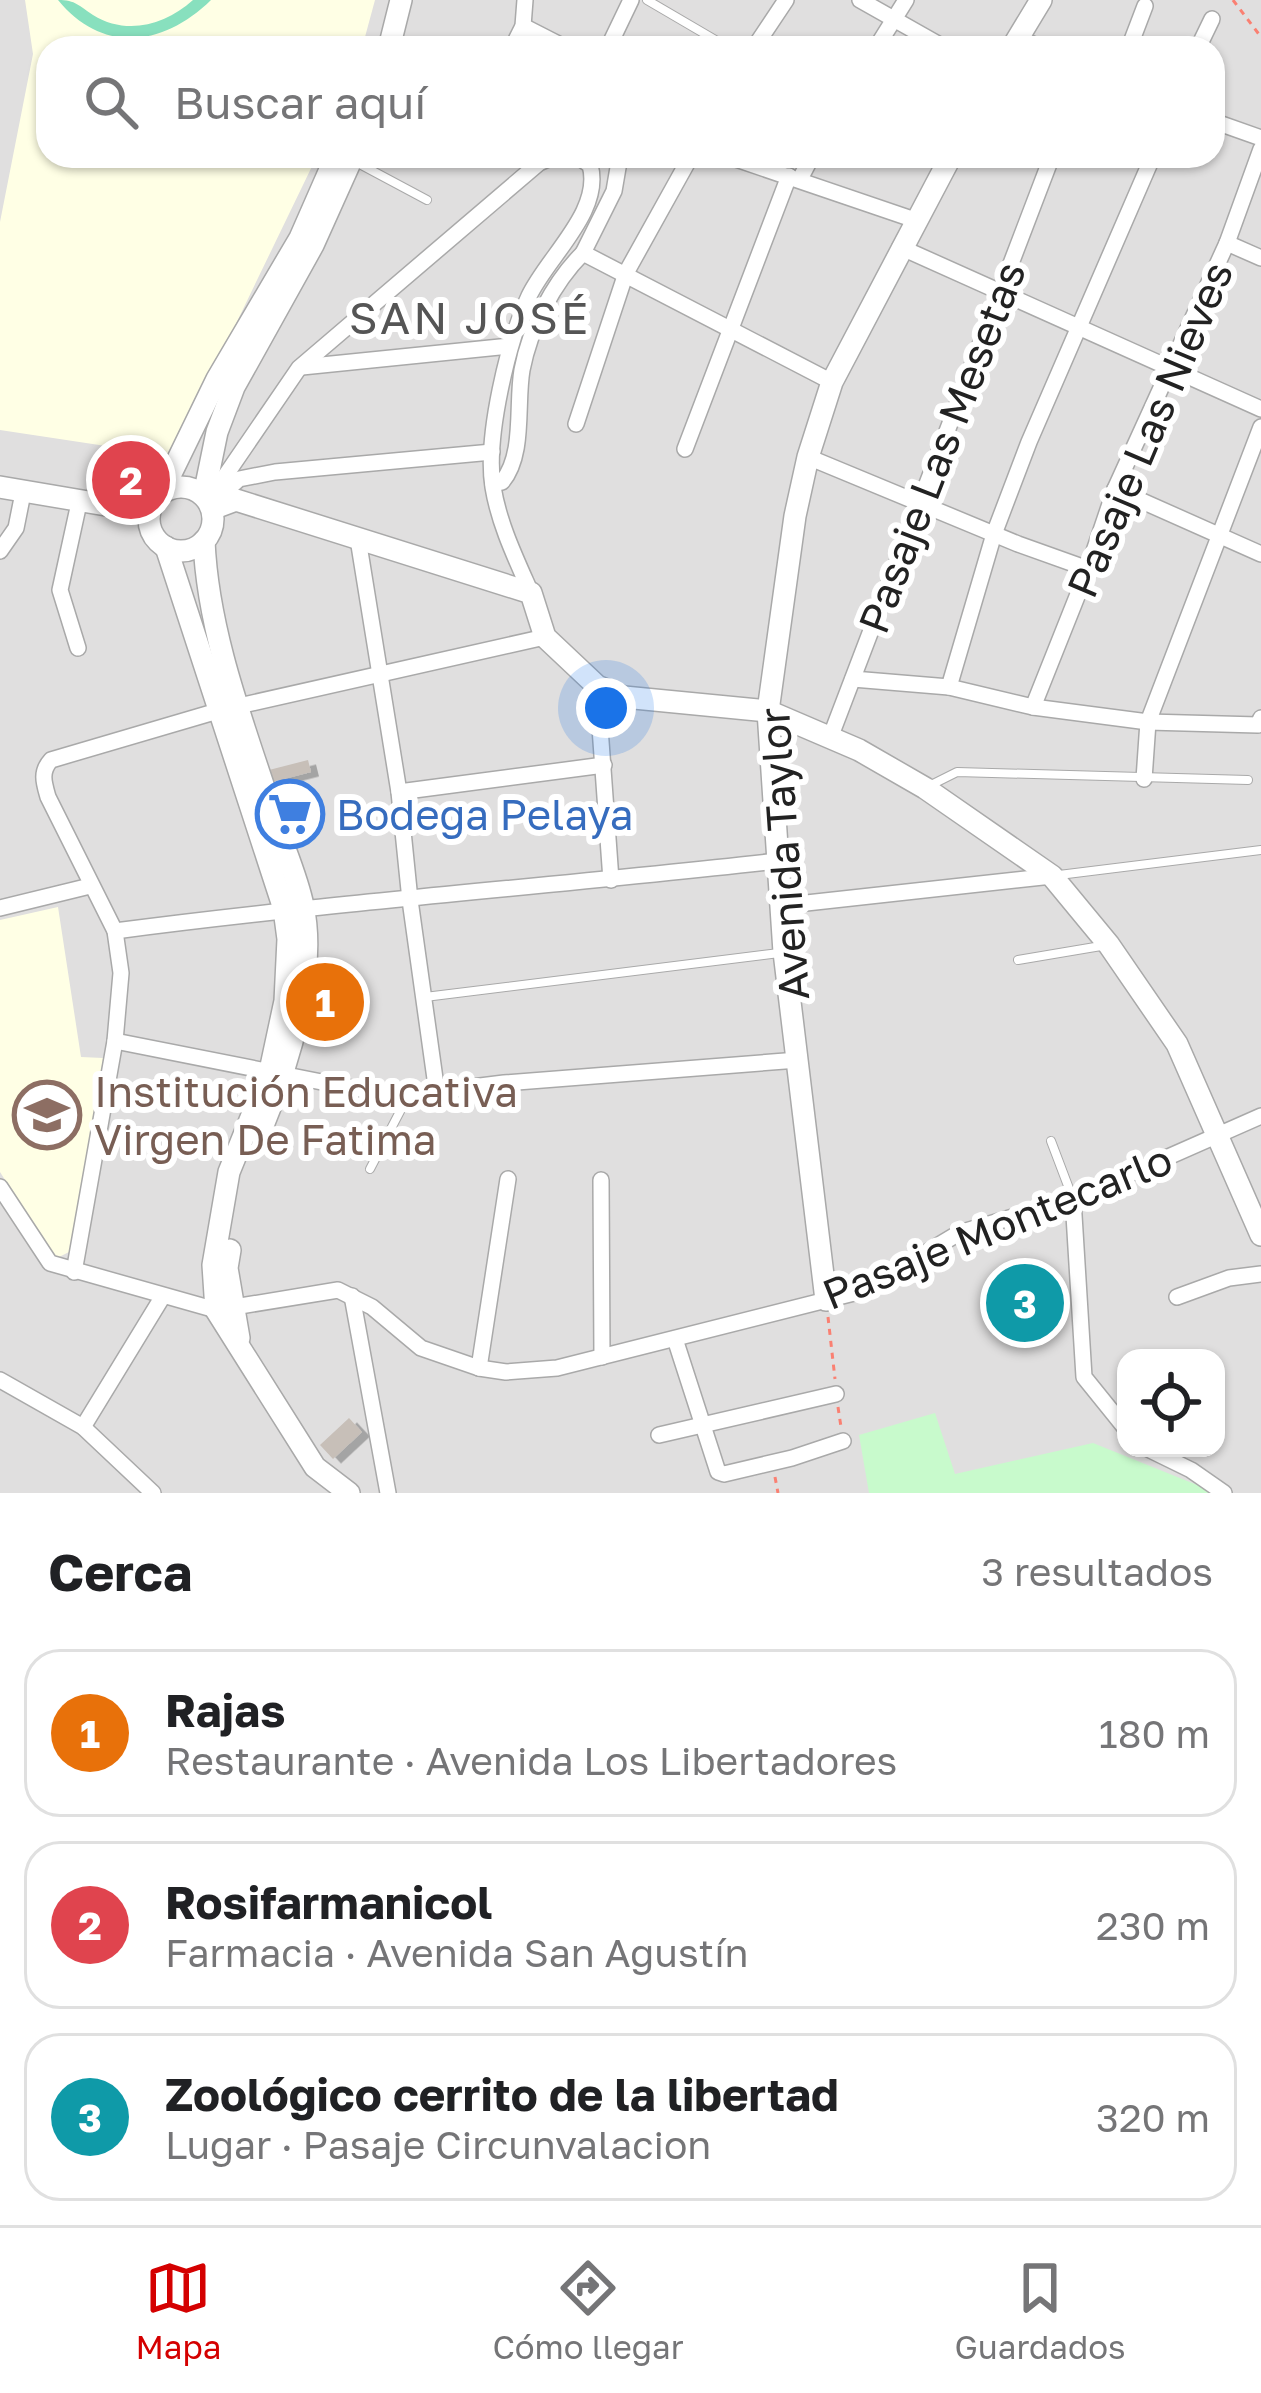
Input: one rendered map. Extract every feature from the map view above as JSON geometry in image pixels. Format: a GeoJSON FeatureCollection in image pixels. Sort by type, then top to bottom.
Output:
{"type":"FeatureCollection","features":[{"type":"Feature","properties":{"kind":"street"},"geometry":{"type":"LineString","coordinates":[[378,36],[386,0]]}},
{"type":"Feature","properties":{"kind":"street"},"geometry":{"type":"LineString","coordinates":[[392,36],[401,0]]}},
{"type":"Feature","properties":{"kind":"street"},"geometry":{"type":"LineString","coordinates":[[518,36],[525,0]]}},
{"type":"Feature","properties":{"kind":"street"},"geometry":{"type":"LineString","coordinates":[[614,36],[631,0]]}},
{"type":"Feature","properties":{"kind":"street"},"geometry":{"type":"LineString","coordinates":[[622,19],[644,0]]}},
{"type":"Feature","properties":{"kind":"street"},"geometry":{"type":"LineString","coordinates":[[762,36],[786,0]]}},
{"type":"Feature","properties":{"kind":"street"},"geometry":{"type":"LineString","coordinates":[[860,0],[925,36]]}},
{"type":"Feature","properties":{"kind":"street"},"geometry":{"type":"LineString","coordinates":[[884,36],[906,0]]}},
{"type":"Feature","properties":{"kind":"street"},"geometry":{"type":"LineString","coordinates":[[1020,36],[1041,0]]}},
{"type":"Feature","properties":{"kind":"street"},"geometry":{"type":"LineString","coordinates":[[1134,36],[1145,6]]}},
{"type":"Feature","properties":{"kind":"street"},"geometry":{"type":"LineString","coordinates":[[1204,36],[1212,20]]}},
{"type":"Feature","properties":{"kind":"street"},"geometry":{"type":"LineString","coordinates":[[523,26],[543,36]]}},
{"type":"Feature","properties":{"kind":"street"},"geometry":{"type":"LineString","coordinates":[[1225,125],[1261,138]]}},
{"type":"Feature","properties":{"kind":"street","name":"Pasaje Las Nieves"},"geometry":{"type":"LineString","coordinates":[[1033,707],[1115,490],[1227,243],[1261,149]]}},
{"type":"Feature","properties":{"kind":"street"},"geometry":{"type":"LineString","coordinates":[[341,168],[217,379],[149,512],[229,708],[294,909],[301,1005],[242,1175],[224,1309],[316,1467],[349,1493]]}},
{"type":"Feature","properties":{"kind":"street"},"geometry":{"type":"LineString","coordinates":[[229,708],[204,541],[212,526],[208,503],[217,432],[234,387],[314,245],[343,168]]}},
{"type":"Feature","properties":{"kind":"street"},"geometry":{"type":"LineString","coordinates":[[208,503],[299,368],[520,168]]}},
{"type":"Feature","properties":{"kind":"street"},"geometry":{"type":"LineString","coordinates":[[591,168],[594,178],[587,208],[530,294],[510,346],[492,452],[493,484],[510,544],[545,637],[598,686],[624,697],[768,711],[830,738],[925,788],[1052,876],[1109,945],[1177,1044],[1261,1235]]}},
{"type":"Feature","properties":{"kind":"street"},"geometry":{"type":"LineString","coordinates":[[493,484],[508,476],[512,465],[523,368],[533,334],[558,280],[583,253],[614,190],[618,168]]}},
{"type":"Feature","properties":{"kind":"street"},"geometry":{"type":"LineString","coordinates":[[575,424],[626,273],[684,168]]}},
{"type":"Feature","properties":{"kind":"street"},"geometry":{"type":"LineString","coordinates":[[764,168],[915,220]]}},
{"type":"Feature","properties":{"kind":"street"},"geometry":{"type":"LineString","coordinates":[[685,449],[731,328],[803,168]]}},
{"type":"Feature","properties":{"kind":"street","name":"Avenida Taylor"},"geometry":{"type":"LineString","coordinates":[[826,1300],[779,906],[768,711],[795,516],[832,382],[944,168]]}},
{"type":"Feature","properties":{"kind":"street","name":"Pasaje Las Mesetas"},"geometry":{"type":"LineString","coordinates":[[830,738],[1047,168]]}},
{"type":"Feature","properties":{"kind":"street"},"geometry":{"type":"LineString","coordinates":[[949,687],[994,534],[1029,442],[1148,168]]}},
{"type":"Feature","properties":{"kind":"street"},"geometry":{"type":"LineString","coordinates":[[1227,243],[1261,258]]}},
{"type":"Feature","properties":{"kind":"street"},"geometry":{"type":"LineString","coordinates":[[900,247],[1261,409]]}},
{"type":"Feature","properties":{"kind":"street"},"geometry":{"type":"LineString","coordinates":[[583,253],[832,382]]}},
{"type":"Feature","properties":{"kind":"street"},"geometry":{"type":"LineString","coordinates":[[299,368],[510,346]]}},
{"type":"Feature","properties":{"kind":"street"},"geometry":{"type":"LineString","coordinates":[[1144,779],[1148,722],[1261,427]]}},
{"type":"Feature","properties":{"kind":"street"},"geometry":{"type":"LineString","coordinates":[[208,503],[239,479],[492,452]]}},
{"type":"Feature","properties":{"kind":"street"},"geometry":{"type":"LineString","coordinates":[[808,457],[1088,568]]}},
{"type":"Feature","properties":{"kind":"street"},"geometry":{"type":"LineString","coordinates":[[0,487],[106,505],[188,487],[208,503],[236,500],[531,593]]}},
{"type":"Feature","properties":{"kind":"street"},"geometry":{"type":"LineString","coordinates":[[1115,490],[1261,554]]}},
{"type":"Feature","properties":{"kind":"street"},"geometry":{"type":"LineString","coordinates":[[0,550],[16,528],[23,493]]}},
{"type":"Feature","properties":{"kind":"street"},"geometry":{"type":"LineString","coordinates":[[78,648],[60,590],[79,503]]}},
{"type":"Feature","properties":{"kind":"street"},"geometry":{"type":"LineString","coordinates":[[106,505],[186,551],[204,541]]}},
{"type":"Feature","properties":{"kind":"street"},"geometry":{"type":"LineString","coordinates":[[358,538],[399,792],[437,1093]]}},
{"type":"Feature","properties":{"kind":"street"},"geometry":{"type":"LineString","coordinates":[[189,612],[213,605]]}},
{"type":"Feature","properties":{"kind":"street"},"geometry":{"type":"LineString","coordinates":[[74,1272],[115,1041],[121,973],[115,931],[48,797],[43,773],[51,760],[229,708],[545,637]]}},
{"type":"Feature","properties":{"kind":"street"},"geometry":{"type":"LineString","coordinates":[[853,679],[949,687],[1033,707],[1148,722],[1259,722]]}},
{"type":"Feature","properties":{"kind":"street"},"geometry":{"type":"LineString","coordinates":[[598,686],[611,880]]}},
{"type":"Feature","properties":{"kind":"street"},"geometry":{"type":"LineString","coordinates":[[399,792],[604,765]]}},
{"type":"Feature","properties":{"kind":"street"},"geometry":{"type":"LineString","coordinates":[[115,931],[777,861]]}},
{"type":"Feature","properties":{"kind":"street"},"geometry":{"type":"LineString","coordinates":[[779,906],[1052,876]]}},
{"type":"Feature","properties":{"kind":"street"},"geometry":{"type":"LineString","coordinates":[[0,908],[90,886]]}},
{"type":"Feature","properties":{"kind":"street"},"geometry":{"type":"LineString","coordinates":[[115,1041],[408,1095],[504,1082],[798,1060]]}},
{"type":"Feature","properties":{"kind":"street","name":"Pasaje Montecarlo"},"geometry":{"type":"LineString","coordinates":[[352,1297],[372,1306],[421,1348],[506,1372],[557,1368],[862,1291],[959,1233],[1073,1199],[1261,1116]]}},
{"type":"Feature","properties":{"kind":"street"},"geometry":{"type":"LineString","coordinates":[[479,1367],[508,1179]]}},
{"type":"Feature","properties":{"kind":"street"},"geometry":{"type":"LineString","coordinates":[[601,1180],[602,1357]]}},
{"type":"Feature","properties":{"kind":"street"},"geometry":{"type":"LineString","coordinates":[[1,1192],[50,1263],[74,1272],[224,1309],[338,1290],[352,1297],[388,1493]]}},
{"type":"Feature","properties":{"kind":"street"},"geometry":{"type":"LineString","coordinates":[[1073,1199],[1084,1377],[1117,1419]]}},
{"type":"Feature","properties":{"kind":"street"},"geometry":{"type":"LineString","coordinates":[[1177,1297],[1229,1278],[1261,1274]]}},
{"type":"Feature","properties":{"kind":"street"},"geometry":{"type":"LineString","coordinates":[[83,1427],[163,1296]]}},
{"type":"Feature","properties":{"kind":"street"},"geometry":{"type":"LineString","coordinates":[[675,1339],[718,1472],[792,1459],[843,1441]]}},
{"type":"Feature","properties":{"kind":"street"},"geometry":{"type":"LineString","coordinates":[[0,1380],[83,1427],[153,1493]]}},
{"type":"Feature","properties":{"kind":"street"},"geometry":{"type":"LineString","coordinates":[[659,1435],[836,1394]]}},
{"type":"Feature","properties":{"kind":"street"},"geometry":{"type":"LineString","coordinates":[[1165,1457],[1224,1493]]}},
{"type":"Feature","properties":{"kind":"lane"},"geometry":{"type":"LineString","coordinates":[[644,0],[708,36]]}},
{"type":"Feature","properties":{"kind":"lane"},"geometry":{"type":"LineString","coordinates":[[368,168],[428,200]]}},
{"type":"Feature","properties":{"kind":"lane"},"geometry":{"type":"LineString","coordinates":[[925,788],[957,772],[1249,780]]}},
{"type":"Feature","properties":{"kind":"lane"},"geometry":{"type":"LineString","coordinates":[[1052,876],[1261,850]]}},
{"type":"Feature","properties":{"kind":"lane"},"geometry":{"type":"LineString","coordinates":[[1018,960],[1109,945]]}},
{"type":"Feature","properties":{"kind":"lane"},"geometry":{"type":"LineString","coordinates":[[423,997],[784,952]]}},
{"type":"Feature","properties":{"kind":"lane"},"geometry":{"type":"LineString","coordinates":[[370,1169],[408,1095]]}},
{"type":"Feature","properties":{"kind":"lane"},"geometry":{"type":"LineString","coordinates":[[1051,1141],[1073,1199]]}},
{"type":"Feature","properties":{"kind":"path"},"geometry":{"type":"LineString","coordinates":[[1233,0],[1261,37]]}},
{"type":"Feature","properties":{"kind":"path"},"geometry":{"type":"LineString","coordinates":[[826,1300],[843,1441]]}},
{"type":"Feature","properties":{"kind":"shaded area"},"geometry":{"type":"Polygon","coordinates":[[[0,0],[1261,0],[1261,1493],[0,1493],[0,0]]]}},
{"type":"Feature","properties":{"kind":"shaded area"},"geometry":{"type":"Polygon","coordinates":[[[25,0],[375,0],[365,36],[36,36],[36,168],[311,168],[172,456],[0,430],[0,222],[33,54],[25,0]]]}},
{"type":"Feature","properties":{"kind":"shaded area","name":"Institución Educativa Virgen De Fatima"},"geometry":{"type":"Polygon","coordinates":[[[58,907],[81,1057],[103,1058],[75,1249],[55,1259],[0,1172],[0,920],[58,907]]]}},
{"type":"Feature","properties":{"kind":"green space"},"geometry":{"type":"Polygon","coordinates":[[[58,0],[73,2],[106,21],[132,26],[170,16],[193,0],[211,0],[174,27],[147,36],[114,36],[76,18],[58,0]]]}},
{"type":"Feature","properties":{"kind":"green space"},"geometry":{"type":"Polygon","coordinates":[[[935,1413],[955,1474],[1093,1443],[1117,1453],[1117,1457],[1128,1457],[1217,1493],[869,1493],[859,1435],[935,1413]]]}},
{"type":"Feature","properties":{"kind":"building"},"geometry":{"type":"Polygon","coordinates":[[[112,459],[149,467],[136,485],[107,480],[112,459]]]}},
{"type":"Feature","properties":{"kind":"building"},"geometry":{"type":"Polygon","coordinates":[[[308,760],[311,772],[272,782],[269,770],[308,760]]]}},
{"type":"Feature","properties":{"kind":"building"},"geometry":{"type":"Polygon","coordinates":[[[347,996],[347,1012],[317,1013],[317,997],[347,996]]]}},
{"type":"Feature","properties":{"kind":"building"},"geometry":{"type":"Polygon","coordinates":[[[349,1418],[362,1432],[333,1459],[320,1445],[349,1418]]]}},
{"type":"Feature","properties":{"kind":"place","name":"Rosifarmanicol"},"geometry":{"type":"Point","coordinates":[131,480]}},
{"type":"Feature","properties":{"kind":"place","name":"Bodega Pelaya"},"geometry":{"type":"Point","coordinates":[290,814]}},
{"type":"Feature","properties":{"kind":"place","name":"Rajas"},"geometry":{"type":"Point","coordinates":[325,1002]}},
{"type":"Feature","properties":{"kind":"place","name":"Institución Educativa Virgen De Fatima"},"geometry":{"type":"Point","coordinates":[47,1115]}},
{"type":"Feature","properties":{"kind":"place","name":"Zoológico cerrito de la libertad"},"geometry":{"type":"Point","coordinates":[1025,1303]}},
{"type":"Feature","properties":{"kind":"district","name":"SAN JOSÉ"},"geometry":{"type":"Point","coordinates":[470,317]}}]}
